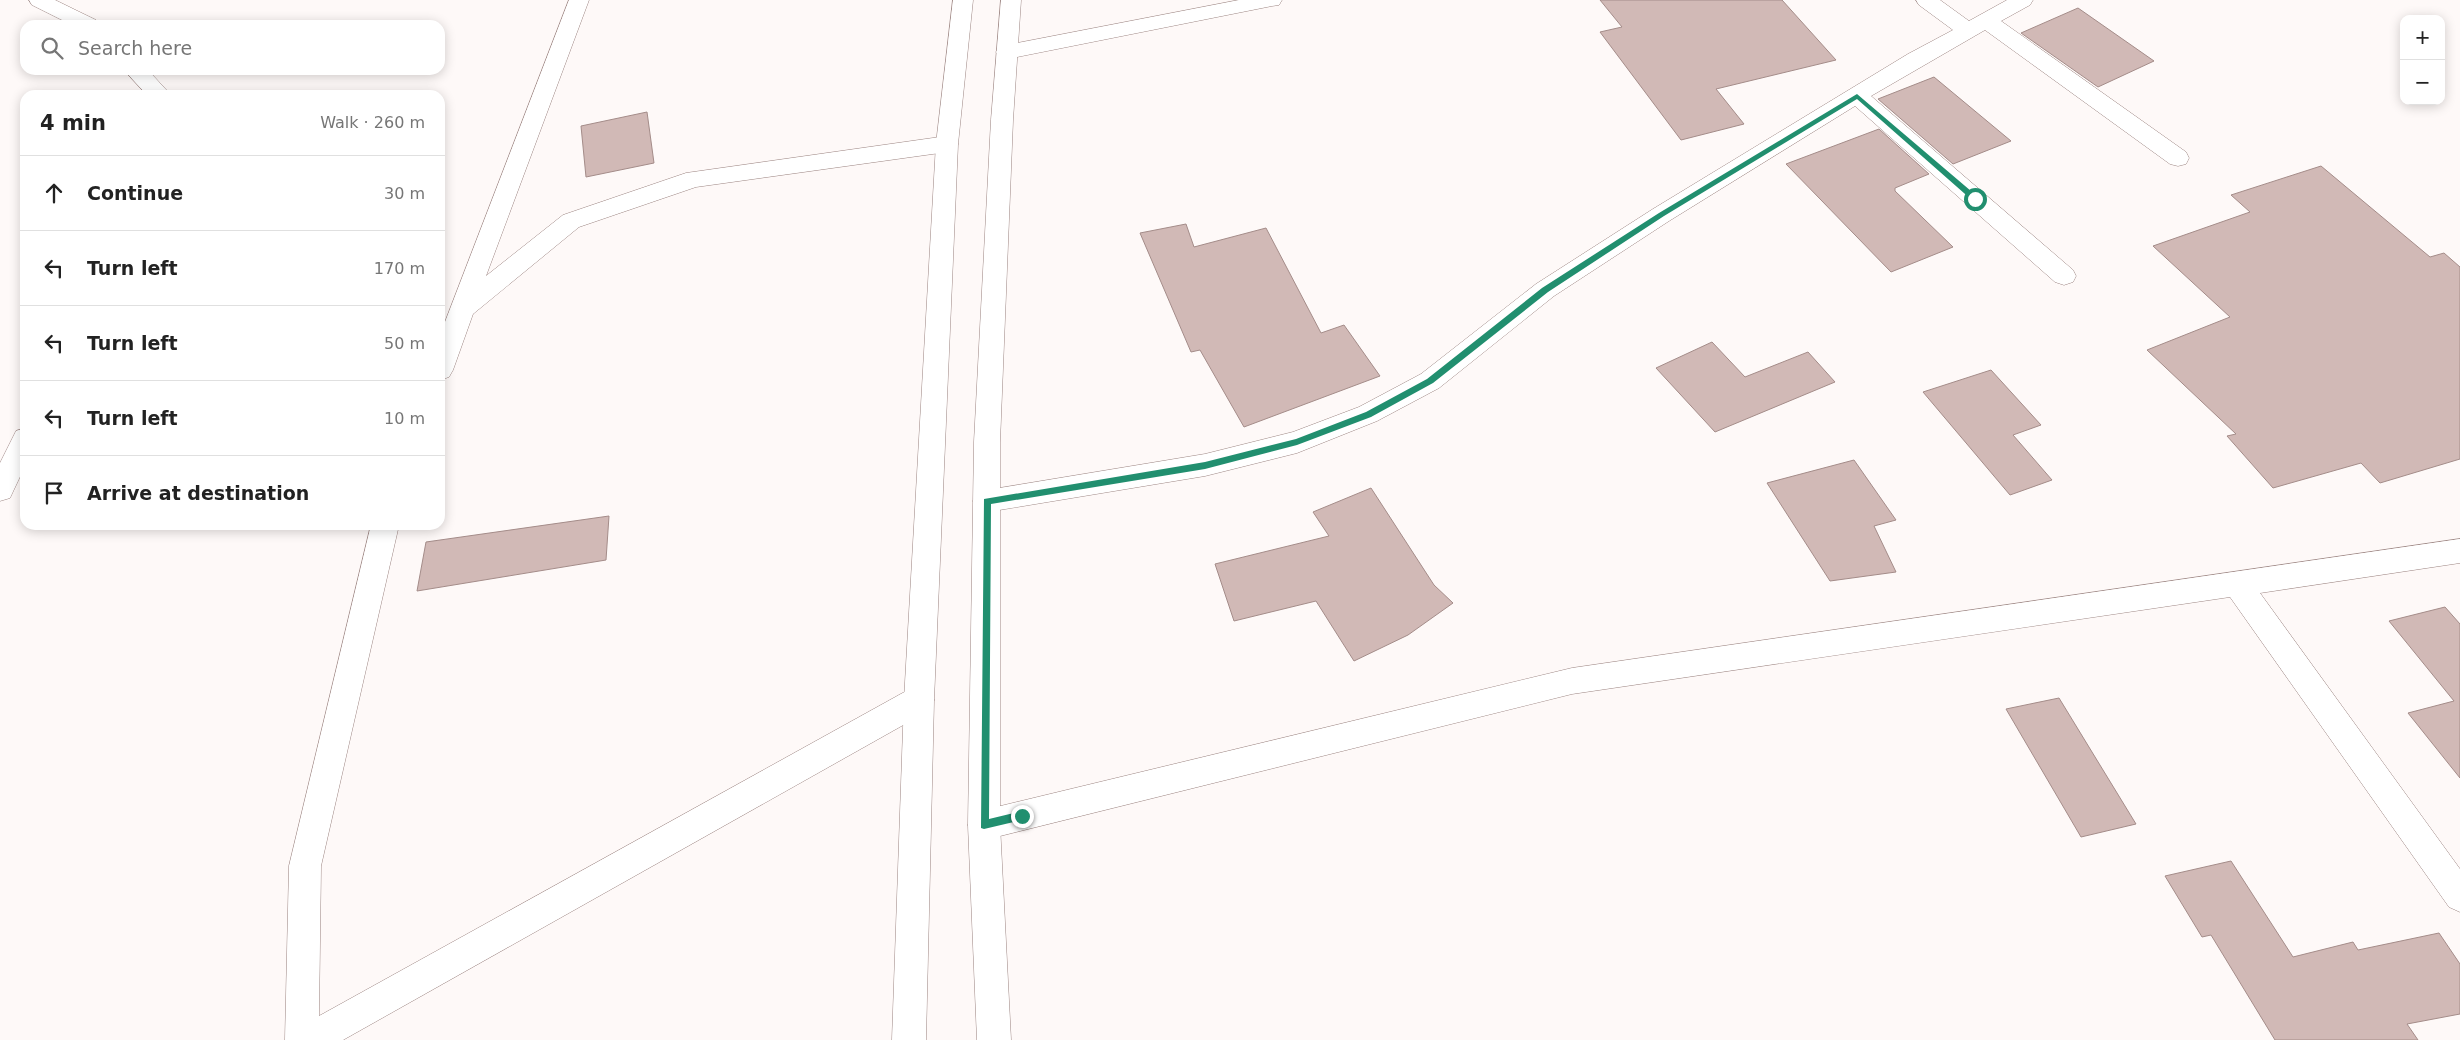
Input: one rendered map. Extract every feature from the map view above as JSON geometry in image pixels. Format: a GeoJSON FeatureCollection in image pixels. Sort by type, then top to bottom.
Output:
{"type":"FeatureCollection","features":[{"type":"Feature","properties":{"kind":"street"},"geometry":{"type":"LineString","coordinates":[[39,0],[79,20]]}},
{"type":"Feature","properties":{"kind":"street"},"geometry":{"type":"LineString","coordinates":[[445,356],[579,0]]}},
{"type":"Feature","properties":{"kind":"street"},"geometry":{"type":"LineString","coordinates":[[909,1040],[919,700],[946,144],[963,0]]}},
{"type":"Feature","properties":{"kind":"street"},"geometry":{"type":"LineString","coordinates":[[994,1040],[984,825],[987,501],[990,393],[1011,0]]}},
{"type":"Feature","properties":{"kind":"street"},"geometry":{"type":"LineString","coordinates":[[1007,52],[1272,0]]}},
{"type":"Feature","properties":{"kind":"street"},"geometry":{"type":"LineString","coordinates":[[1926,0],[1977,25],[2178,158]]}},
{"type":"Feature","properties":{"kind":"street"},"geometry":{"type":"LineString","coordinates":[[987,501],[1205,465],[1297,442],[1368,414],[1430,381],[1545,290],[1661,215],[1857,96],[2022,0]]}},
{"type":"Feature","properties":{"kind":"street"},"geometry":{"type":"LineString","coordinates":[[140,75],[155,90]]}},
{"type":"Feature","properties":{"kind":"street"},"geometry":{"type":"LineString","coordinates":[[1857,96],[2064,276]]}},
{"type":"Feature","properties":{"kind":"street"},"geometry":{"type":"LineString","coordinates":[[462,309],[571,221],[685,182],[694,179],[946,144]]}},
{"type":"Feature","properties":{"kind":"street"},"geometry":{"type":"LineString","coordinates":[[0,490],[20,449]]}},
{"type":"Feature","properties":{"kind":"street"},"geometry":{"type":"LineString","coordinates":[[302,1040],[305,866],[384,530]]}},
{"type":"Feature","properties":{"kind":"street"},"geometry":{"type":"LineString","coordinates":[[984,825],[1572,681],[2460,551]]}},
{"type":"Feature","properties":{"kind":"street"},"geometry":{"type":"LineString","coordinates":[[2238,584],[2460,896]]}},
{"type":"Feature","properties":{"kind":"street"},"geometry":{"type":"LineString","coordinates":[[310,1040],[486,940],[919,700]]}},
{"type":"Feature","properties":{"kind":"building"},"geometry":{"type":"Polygon","coordinates":[[[1600,0],[1782,0],[1836,60],[1716,89],[1744,124],[1681,140],[1600,32],[1622,27],[1600,0]]]}},
{"type":"Feature","properties":{"kind":"building"},"geometry":{"type":"Polygon","coordinates":[[[2078,8],[2154,61],[2098,87],[2021,33],[2078,8]]]}},
{"type":"Feature","properties":{"kind":"building"},"geometry":{"type":"Polygon","coordinates":[[[1934,77],[2011,141],[1953,164],[1878,99],[1934,77]]]}},
{"type":"Feature","properties":{"kind":"building"},"geometry":{"type":"Polygon","coordinates":[[[647,112],[654,163],[586,177],[581,126],[647,112]]]}},
{"type":"Feature","properties":{"kind":"building"},"geometry":{"type":"Polygon","coordinates":[[[1879,129],[1929,174],[1895,188],[1895,191],[1953,247],[1891,272],[1786,164],[1879,129]]]}},
{"type":"Feature","properties":{"kind":"building"},"geometry":{"type":"Polygon","coordinates":[[[2321,166],[2430,257],[2444,253],[2460,267],[2460,459],[2380,483],[2361,463],[2273,488],[2227,436],[2236,434],[2147,350],[2230,317],[2153,246],[2250,212],[2231,195],[2321,166]]]}},
{"type":"Feature","properties":{"kind":"building"},"geometry":{"type":"Polygon","coordinates":[[[1186,224],[1194,247],[1266,228],[1321,333],[1344,325],[1380,376],[1244,427],[1200,350],[1191,352],[1140,233],[1186,224]]]}},
{"type":"Feature","properties":{"kind":"building"},"geometry":{"type":"Polygon","coordinates":[[[1712,342],[1745,377],[1808,352],[1835,382],[1715,432],[1656,368],[1712,342]]]}},
{"type":"Feature","properties":{"kind":"building"},"geometry":{"type":"Polygon","coordinates":[[[1991,370],[2041,425],[2013,435],[2052,480],[2010,495],[1923,392],[1991,370]]]}},
{"type":"Feature","properties":{"kind":"building"},"geometry":{"type":"Polygon","coordinates":[[[1854,460],[1896,520],[1874,526],[1896,572],[1830,581],[1767,483],[1854,460]]]}},
{"type":"Feature","properties":{"kind":"building"},"geometry":{"type":"Polygon","coordinates":[[[1371,488],[1434,585],[1453,603],[1408,635],[1354,661],[1316,601],[1234,621],[1215,564],[1329,536],[1313,512],[1371,488]]]}},
{"type":"Feature","properties":{"kind":"building"},"geometry":{"type":"Polygon","coordinates":[[[609,516],[606,560],[417,591],[426,542],[609,516]]]}},
{"type":"Feature","properties":{"kind":"building"},"geometry":{"type":"Polygon","coordinates":[[[2445,607],[2460,624],[2460,778],[2408,713],[2454,701],[2389,621],[2445,607]]]}},
{"type":"Feature","properties":{"kind":"building"},"geometry":{"type":"Polygon","coordinates":[[[2059,698],[2136,824],[2081,837],[2006,709],[2059,698]]]}},
{"type":"Feature","properties":{"kind":"building"},"geometry":{"type":"Polygon","coordinates":[[[2231,861],[2293,957],[2353,942],[2358,950],[2439,933],[2460,964],[2460,1014],[2407,1024],[2418,1040],[2275,1040],[2211,935],[2202,937],[2165,876],[2231,861]]]}},
{"type":"Feature","properties":{"kind":"route"},"geometry":{"type":"LineString","coordinates":[[1022,816],[984,825],[987,501],[1205,465],[1297,442],[1368,414],[1430,381],[1545,290],[1661,215],[1857,96],[1975,199]]}}]}
